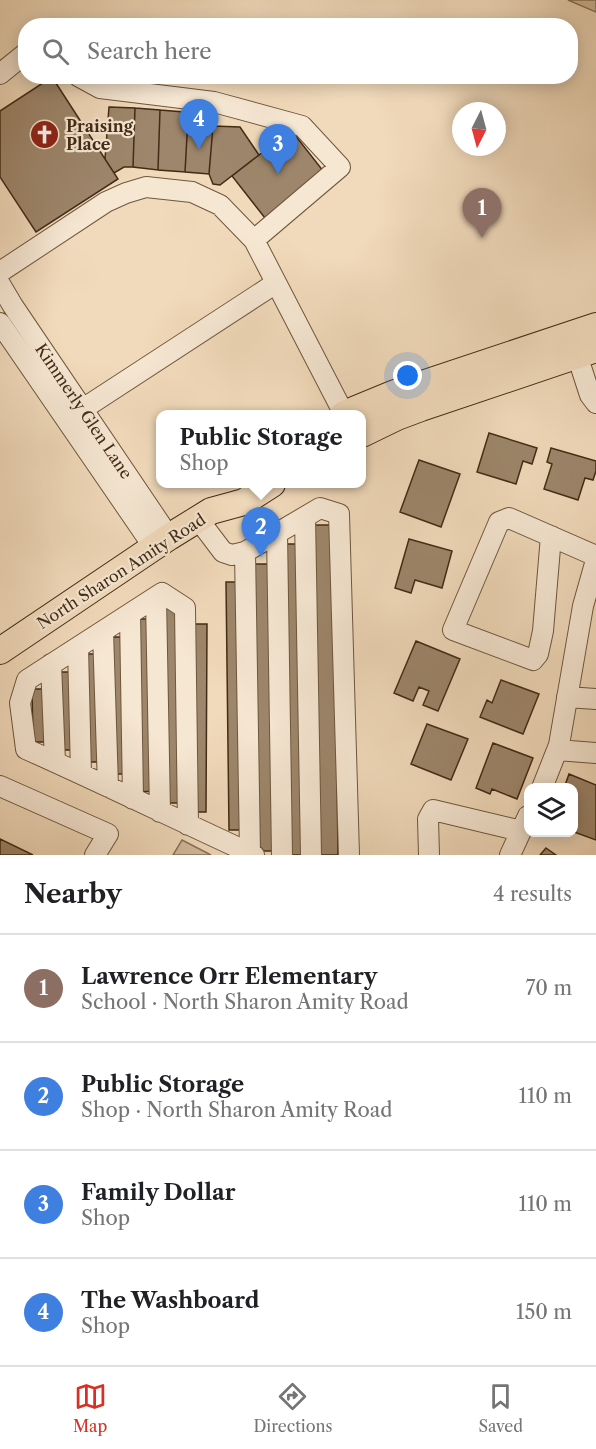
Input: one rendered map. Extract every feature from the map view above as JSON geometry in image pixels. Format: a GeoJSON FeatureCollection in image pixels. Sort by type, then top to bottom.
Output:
{"type":"FeatureCollection","features":[{"type":"Feature","properties":{"kind":"main road"},"geometry":{"type":"LineString","coordinates":[[354,410],[395,393],[596,326]]}},
{"type":"Feature","properties":{"kind":"main road"},"geometry":{"type":"LineString","coordinates":[[586,352],[581,348],[596,338]]}},
{"type":"Feature","properties":{"kind":"main road"},"geometry":{"type":"LineString","coordinates":[[366,432],[413,411],[586,352]]}},
{"type":"Feature","properties":{"kind":"main road","name":"North Sharon Amity Road"},"geometry":{"type":"LineString","coordinates":[[205,515],[227,488]]}},
{"type":"Feature","properties":{"kind":"main road","name":"North Sharon Amity Road"},"geometry":{"type":"LineString","coordinates":[[0,651],[161,542],[205,515],[244,502],[265,488]]}},
{"type":"Feature","properties":{"kind":"street"},"geometry":{"type":"LineString","coordinates":[[0,74],[18,59]]}},
{"type":"Feature","properties":{"kind":"street"},"geometry":{"type":"LineString","coordinates":[[93,84],[100,88],[214,102],[302,126],[340,167],[254,240]]}},
{"type":"Feature","properties":{"kind":"street"},"geometry":{"type":"LineString","coordinates":[[0,272],[106,201],[146,188],[192,192],[220,205],[254,240],[342,410]]}},
{"type":"Feature","properties":{"kind":"street"},"geometry":{"type":"LineString","coordinates":[[66,420],[276,283]]}},
{"type":"Feature","properties":{"kind":"street","name":"Kimmerly Glen Lane"},"geometry":{"type":"LineString","coordinates":[[0,284],[82,409],[161,542]]}},
{"type":"Feature","properties":{"kind":"street","name":"Kimmerly Glen Lane"},"geometry":{"type":"LineString","coordinates":[[0,323],[66,420],[161,542]]}},
{"type":"Feature","properties":{"kind":"street"},"geometry":{"type":"LineString","coordinates":[[586,352],[590,395],[596,402]]}},
{"type":"Feature","properties":{"kind":"street"},"geometry":{"type":"LineString","coordinates":[[205,515],[223,552],[232,555],[245,552],[320,508],[339,514],[349,855]]}},
{"type":"Feature","properties":{"kind":"street"},"geometry":{"type":"LineString","coordinates":[[305,517],[311,855]]}},
{"type":"Feature","properties":{"kind":"street"},"geometry":{"type":"LineString","coordinates":[[544,783],[557,750],[583,606],[596,558],[551,536],[509,518],[499,522],[453,630],[532,660],[538,654],[543,631],[551,536]]}},
{"type":"Feature","properties":{"kind":"street"},"geometry":{"type":"LineString","coordinates":[[277,534],[282,855]]}},
{"type":"Feature","properties":{"kind":"street"},"geometry":{"type":"LineString","coordinates":[[188,825],[185,608],[162,593],[27,680],[20,703],[26,749],[160,812],[188,825],[252,854],[245,552]]}},
{"type":"Feature","properties":{"kind":"street"},"geometry":{"type":"LineString","coordinates":[[156,598],[160,812]]}},
{"type":"Feature","properties":{"kind":"street"},"geometry":{"type":"LineString","coordinates":[[130,614],[133,799]]}},
{"type":"Feature","properties":{"kind":"street"},"geometry":{"type":"LineString","coordinates":[[103,631],[108,787]]}},
{"type":"Feature","properties":{"kind":"street"},"geometry":{"type":"LineString","coordinates":[[78,647],[81,774]]}},
{"type":"Feature","properties":{"kind":"street"},"geometry":{"type":"LineString","coordinates":[[51,664],[55,762]]}},
{"type":"Feature","properties":{"kind":"street"},"geometry":{"type":"LineString","coordinates":[[567,697],[596,699]]}},
{"type":"Feature","properties":{"kind":"street"},"geometry":{"type":"LineString","coordinates":[[557,750],[596,753]]}},
{"type":"Feature","properties":{"kind":"street"},"geometry":{"type":"LineString","coordinates":[[0,786],[108,834],[95,855]]}},
{"type":"Feature","properties":{"kind":"street"},"geometry":{"type":"LineString","coordinates":[[429,855],[428,819],[433,810],[524,824]]}},
{"type":"Feature","properties":{"kind":"street"},"geometry":{"type":"LineString","coordinates":[[510,855],[524,826]]}},
{"type":"Feature","properties":{"kind":"shaded area"},"geometry":{"type":"Polygon","coordinates":[[[568,0],[596,0],[596,12],[568,0]]]}},
{"type":"Feature","properties":{"kind":"shaded area"},"geometry":{"type":"Polygon","coordinates":[[[182,840],[211,855],[173,855],[182,840]]]}},
{"type":"Feature","properties":{"kind":"building","name":"Praising Place"},"geometry":{"type":"Polygon","coordinates":[[[41,84],[57,84],[118,179],[36,232],[0,177],[0,111],[41,84]]]}},
{"type":"Feature","properties":{"kind":"building"},"geometry":{"type":"Polygon","coordinates":[[[109,107],[135,108],[133,167],[124,167],[114,173],[105,159],[109,107]]]}},
{"type":"Feature","properties":{"kind":"building"},"geometry":{"type":"Polygon","coordinates":[[[135,108],[160,110],[158,170],[133,167],[135,108]]]}},
{"type":"Feature","properties":{"kind":"building","name":"Praising Place"},"geometry":{"type":"Polygon","coordinates":[[[160,110],[184,112],[188,118],[185,172],[158,170],[160,110]]]}},
{"type":"Feature","properties":{"kind":"building"},"geometry":{"type":"Polygon","coordinates":[[[188,118],[209,119],[213,126],[209,174],[185,172],[188,118]]]}},
{"type":"Feature","properties":{"kind":"building"},"geometry":{"type":"Polygon","coordinates":[[[213,126],[240,127],[259,155],[220,185],[213,184],[209,174],[213,126]]]}},
{"type":"Feature","properties":{"kind":"building"},"geometry":{"type":"Polygon","coordinates":[[[291,130],[324,172],[265,218],[232,176],[291,130]]]}},
{"type":"Feature","properties":{"kind":"building"},"geometry":{"type":"Polygon","coordinates":[[[489,433],[537,448],[532,464],[523,461],[516,484],[477,472],[489,433]]]}},
{"type":"Feature","properties":{"kind":"building"},"geometry":{"type":"Polygon","coordinates":[[[551,448],[596,461],[593,480],[585,478],[578,500],[544,489],[552,464],[547,462],[551,448]]]}},
{"type":"Feature","properties":{"kind":"building"},"geometry":{"type":"Polygon","coordinates":[[[419,460],[460,474],[441,527],[400,512],[419,460]]]}},
{"type":"Feature","properties":{"kind":"building"},"geometry":{"type":"Polygon","coordinates":[[[313,525],[334,525],[338,855],[317,855],[313,525]]]}},
{"type":"Feature","properties":{"kind":"building"},"geometry":{"type":"Polygon","coordinates":[[[409,539],[452,551],[442,588],[415,580],[411,593],[395,588],[409,539]]]}},
{"type":"Feature","properties":{"kind":"building"},"geometry":{"type":"Polygon","coordinates":[[[282,544],[297,544],[303,855],[288,855],[282,544]]]}},
{"type":"Feature","properties":{"kind":"building"},"geometry":{"type":"Polygon","coordinates":[[[255,564],[272,564],[275,851],[257,851],[255,564]]]}},
{"type":"Feature","properties":{"kind":"building"},"geometry":{"type":"Polygon","coordinates":[[[226,582],[240,582],[243,830],[229,830],[226,582]]]}},
{"type":"Feature","properties":{"kind":"building"},"geometry":{"type":"Polygon","coordinates":[[[178,607],[181,803],[166,803],[164,608],[178,607]]]}},
{"type":"Feature","properties":{"kind":"building"},"geometry":{"type":"Polygon","coordinates":[[[137,619],[152,619],[154,791],[140,792],[137,619]]]}},
{"type":"Feature","properties":{"kind":"building"},"geometry":{"type":"Polygon","coordinates":[[[192,624],[207,624],[206,812],[191,812],[192,624]]]}},
{"type":"Feature","properties":{"kind":"building"},"geometry":{"type":"Polygon","coordinates":[[[111,637],[126,637],[128,774],[113,774],[111,637]]]}},
{"type":"Feature","properties":{"kind":"building"},"geometry":{"type":"Polygon","coordinates":[[[416,641],[460,659],[438,711],[423,705],[429,691],[419,687],[413,701],[394,693],[416,641]]]}},
{"type":"Feature","properties":{"kind":"building"},"geometry":{"type":"Polygon","coordinates":[[[85,654],[99,654],[102,762],[87,762],[85,654]]]}},
{"type":"Feature","properties":{"kind":"building"},"geometry":{"type":"Polygon","coordinates":[[[59,672],[74,672],[75,750],[60,750],[59,672]]]}},
{"type":"Feature","properties":{"kind":"building"},"geometry":{"type":"Polygon","coordinates":[[[501,680],[539,694],[523,734],[480,717],[487,700],[492,703],[501,680]]]}},
{"type":"Feature","properties":{"kind":"building"},"geometry":{"type":"Polygon","coordinates":[[[32,689],[47,689],[48,742],[33,742],[32,689]]]}},
{"type":"Feature","properties":{"kind":"building"},"geometry":{"type":"Polygon","coordinates":[[[427,724],[468,739],[451,780],[411,764],[427,724]]]}},
{"type":"Feature","properties":{"kind":"building"},"geometry":{"type":"Polygon","coordinates":[[[493,743],[533,758],[517,799],[492,789],[490,794],[476,788],[493,743]]]}},
{"type":"Feature","properties":{"kind":"building"},"geometry":{"type":"Polygon","coordinates":[[[569,774],[596,785],[596,840],[578,833],[578,783],[566,783],[569,774]]]}},
{"type":"Feature","properties":{"kind":"building"},"geometry":{"type":"Polygon","coordinates":[[[0,839],[33,855],[0,855],[0,839]]]}},
{"type":"Feature","properties":{"kind":"building"},"geometry":{"type":"Polygon","coordinates":[[[546,848],[556,855],[540,855],[546,848]]]}},
{"type":"Feature","properties":{"kind":"place","name":"Praising Place"},"geometry":{"type":"Point","coordinates":[45,135]}},
{"type":"Feature","properties":{"kind":"place","name":"The Washboard"},"geometry":{"type":"Point","coordinates":[199,149]}},
{"type":"Feature","properties":{"kind":"place","name":"Family Dollar"},"geometry":{"type":"Point","coordinates":[278,174]}},
{"type":"Feature","properties":{"kind":"place","name":"Lawrence Orr Elementary"},"geometry":{"type":"Point","coordinates":[482,238]}},
{"type":"Feature","properties":{"kind":"place","name":"Public Storage"},"geometry":{"type":"Point","coordinates":[261,557]}}]}
